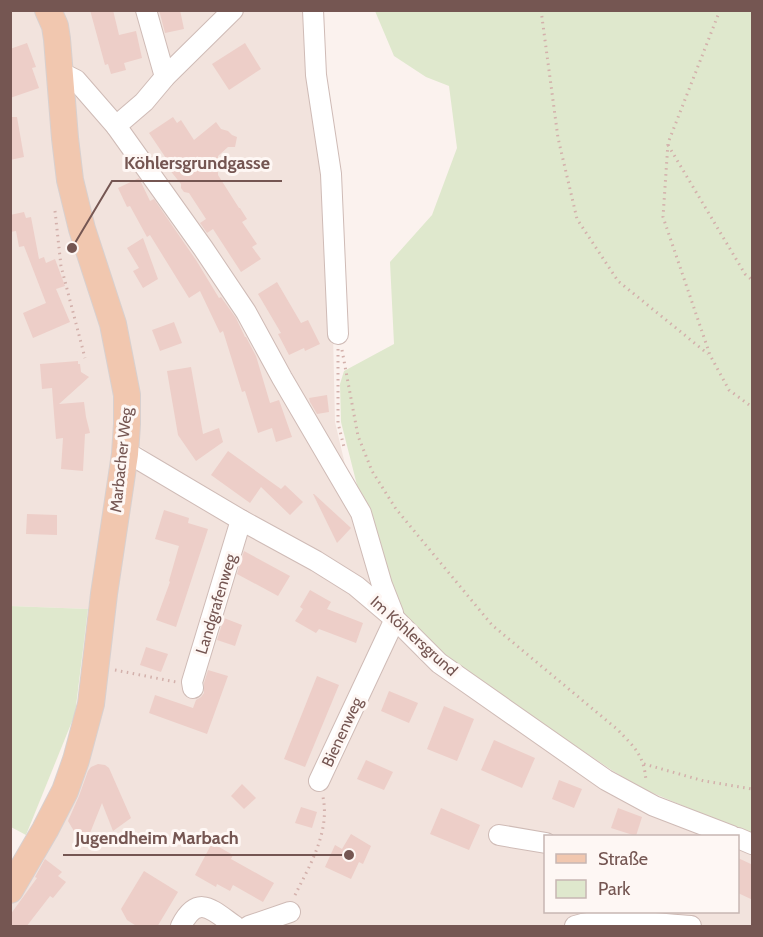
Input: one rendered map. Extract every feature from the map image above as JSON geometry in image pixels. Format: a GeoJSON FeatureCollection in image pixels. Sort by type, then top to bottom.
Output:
{"type":"FeatureCollection","features":[{"type":"Feature","properties":{"kind":"main road","name":"Marbacher Weg"},"geometry":{"type":"LineString","coordinates":[[10,890],[65,791],[91,704],[104,594],[125,454],[127,395],[123,371],[113,324],[82,230],[73,194],[65,138],[57,39],[55,26],[48,10]]}},
{"type":"Feature","properties":{"kind":"street"},"geometry":{"type":"LineString","coordinates":[[146,10],[165,77]]}},
{"type":"Feature","properties":{"kind":"street"},"geometry":{"type":"LineString","coordinates":[[116,126],[144,102],[165,77],[233,10]]}},
{"type":"Feature","properties":{"kind":"street"},"geometry":{"type":"LineString","coordinates":[[314,10],[316,75],[331,174],[338,334]]}},
{"type":"Feature","properties":{"kind":"street"},"geometry":{"type":"LineString","coordinates":[[60,72],[76,80],[116,126],[246,312],[361,513],[394,619]]}},
{"type":"Feature","properties":{"kind":"street","name":"Im Köhlersgrund"},"geometry":{"type":"LineString","coordinates":[[125,454],[133,456],[356,586],[439,663],[606,780],[654,806],[720,834]]}},
{"type":"Feature","properties":{"kind":"street","name":"Landgrafenweg"},"geometry":{"type":"LineString","coordinates":[[187,685],[192,682],[241,520]]}},
{"type":"Feature","properties":{"kind":"street","name":"Bienenweg"},"geometry":{"type":"LineString","coordinates":[[319,781],[394,619]]}},
{"type":"Feature","properties":{"kind":"street"},"geometry":{"type":"LineString","coordinates":[[499,835],[544,843]]}},
{"type":"Feature","properties":{"kind":"street"},"geometry":{"type":"LineString","coordinates":[[739,838],[753,844]]}},
{"type":"Feature","properties":{"kind":"street"},"geometry":{"type":"LineString","coordinates":[[249,927],[293,904]]}},
{"type":"Feature","properties":{"kind":"street"},"geometry":{"type":"LineString","coordinates":[[181,927],[186,916],[193,909],[205,907],[236,927]]}},
{"type":"Feature","properties":{"kind":"street"},"geometry":{"type":"LineString","coordinates":[[575,927],[587,922],[612,921],[691,927]]}},
{"type":"Feature","properties":{"kind":"path"},"geometry":{"type":"LineString","coordinates":[[541,10],[558,138],[577,219],[618,281],[710,355]]}},
{"type":"Feature","properties":{"kind":"path"},"geometry":{"type":"LineString","coordinates":[[720,10],[668,143],[663,217],[710,355],[729,390],[753,407]]}},
{"type":"Feature","properties":{"kind":"path"},"geometry":{"type":"LineString","coordinates":[[668,143],[745,274],[753,280]]}},
{"type":"Feature","properties":{"kind":"path"},"geometry":{"type":"LineString","coordinates":[[54,201],[61,266],[85,358]]}},
{"type":"Feature","properties":{"kind":"path"},"geometry":{"type":"LineString","coordinates":[[338,334],[338,423],[347,456]]}},
{"type":"Feature","properties":{"kind":"path"},"geometry":{"type":"LineString","coordinates":[[338,334],[358,436],[372,471],[396,509],[492,626],[618,730],[636,749],[644,764],[646,786],[643,800]]}},
{"type":"Feature","properties":{"kind":"path"},"geometry":{"type":"LineString","coordinates":[[112,669],[187,685]]}},
{"type":"Feature","properties":{"kind":"path"},"geometry":{"type":"LineString","coordinates":[[644,764],[704,781],[753,789]]}},
{"type":"Feature","properties":{"kind":"path","name":"Bienenweg"},"geometry":{"type":"LineString","coordinates":[[293,904],[315,854],[325,821],[324,801],[319,781]]}},
{"type":"Feature","properties":{"kind":"shaded area"},"geometry":{"type":"Polygon","coordinates":[[[37,10],[42,22],[112,373],[116,442],[88,609],[11,606],[10,11],[37,10]]]}},
{"type":"Feature","properties":{"kind":"shaded area"},"geometry":{"type":"Polygon","coordinates":[[[59,11],[307,11],[325,176],[335,422],[351,490],[382,596],[136,444],[87,210],[59,11]]]}},
{"type":"Feature","properties":{"kind":"shaded area"},"geometry":{"type":"Polygon","coordinates":[[[136,466],[372,606],[383,622],[434,668],[715,835],[544,835],[544,913],[739,913],[739,844],[752,850],[752,926],[11,926],[11,897],[96,731],[136,466]]]}},
{"type":"Feature","properties":{"kind":"green space"},"geometry":{"type":"Polygon","coordinates":[[[375,11],[752,11],[752,835],[641,788],[445,658],[403,613],[388,584],[358,489],[341,422],[340,384],[344,371],[394,344],[390,262],[432,215],[457,148],[449,86],[426,77],[394,56],[375,11]]]}},
{"type":"Feature","properties":{"kind":"green space"},"geometry":{"type":"Polygon","coordinates":[[[10,606],[88,609],[75,714],[26,835],[11,827],[10,606]]]}},
{"type":"Feature","properties":{"kind":"building"},"geometry":{"type":"Polygon","coordinates":[[[90,10],[113,10],[119,35],[136,31],[142,58],[124,63],[126,70],[111,74],[108,64],[105,65],[90,10]]]}},
{"type":"Feature","properties":{"kind":"building"},"geometry":{"type":"Polygon","coordinates":[[[159,10],[180,10],[184,29],[165,33],[159,10]]]}},
{"type":"Feature","properties":{"kind":"building"},"geometry":{"type":"Polygon","coordinates":[[[27,43],[36,67],[32,68],[39,88],[10,98],[10,49],[27,43]]]}},
{"type":"Feature","properties":{"kind":"building"},"geometry":{"type":"Polygon","coordinates":[[[245,43],[261,69],[229,90],[212,64],[245,43]]]}},
{"type":"Feature","properties":{"kind":"building"},"geometry":{"type":"Polygon","coordinates":[[[10,117],[17,117],[24,157],[10,160],[10,117]]]}},
{"type":"Feature","properties":{"kind":"building"},"geometry":{"type":"Polygon","coordinates":[[[173,117],[177,123],[181,120],[194,140],[216,122],[221,129],[237,137],[235,147],[228,147],[218,156],[218,175],[247,219],[242,222],[257,244],[252,247],[261,259],[241,272],[213,229],[207,233],[200,223],[206,219],[189,193],[184,192],[181,188],[181,184],[169,169],[172,167],[149,133],[173,117]]]}},
{"type":"Feature","properties":{"kind":"building"},"geometry":{"type":"Polygon","coordinates":[[[139,178],[150,201],[154,199],[219,298],[221,297],[236,318],[256,356],[270,403],[279,400],[292,437],[276,442],[272,428],[258,433],[245,391],[242,392],[223,331],[220,333],[200,291],[189,298],[150,235],[147,237],[130,206],[127,207],[118,188],[139,178]]]}},
{"type":"Feature","properties":{"kind":"building"},"geometry":{"type":"Polygon","coordinates":[[[24,212],[26,218],[31,217],[39,259],[44,257],[46,263],[55,259],[65,286],[56,289],[70,322],[33,338],[23,313],[46,303],[24,246],[19,247],[16,231],[10,232],[10,215],[24,212]]]}},
{"type":"Feature","properties":{"kind":"building"},"geometry":{"type":"Polygon","coordinates":[[[143,238],[158,279],[143,288],[133,271],[139,268],[127,248],[143,238]]]}},
{"type":"Feature","properties":{"kind":"building"},"geometry":{"type":"Polygon","coordinates":[[[277,282],[301,323],[308,320],[320,344],[289,355],[278,334],[281,333],[258,294],[277,282]]]}},
{"type":"Feature","properties":{"kind":"building"},"geometry":{"type":"Polygon","coordinates":[[[174,322],[182,343],[160,351],[152,330],[174,322]]]}},
{"type":"Feature","properties":{"kind":"building"},"geometry":{"type":"Polygon","coordinates":[[[78,361],[81,372],[89,377],[59,404],[84,402],[90,433],[85,434],[83,471],[61,469],[63,438],[56,439],[52,388],[42,389],[40,364],[78,361]]]}},
{"type":"Feature","properties":{"kind":"building"},"geometry":{"type":"Polygon","coordinates":[[[191,367],[203,434],[219,428],[223,442],[196,461],[178,435],[167,371],[191,367]]]}},
{"type":"Feature","properties":{"kind":"building"},"geometry":{"type":"Polygon","coordinates":[[[327,395],[329,412],[317,414],[309,398],[327,395]]]}},
{"type":"Feature","properties":{"kind":"building"},"geometry":{"type":"Polygon","coordinates":[[[228,451],[281,489],[285,485],[303,502],[290,515],[261,487],[250,503],[211,475],[228,451]]]}},
{"type":"Feature","properties":{"kind":"building"},"geometry":{"type":"Polygon","coordinates":[[[313,494],[351,528],[337,543],[313,494]]]}},
{"type":"Feature","properties":{"kind":"building"},"geometry":{"type":"Polygon","coordinates":[[[164,510],[189,518],[188,523],[208,529],[176,627],[156,620],[170,582],[179,546],[155,539],[164,510]]]}},
{"type":"Feature","properties":{"kind":"building"},"geometry":{"type":"Polygon","coordinates":[[[27,514],[57,515],[57,535],[26,534],[27,514]]]}},
{"type":"Feature","properties":{"kind":"building"},"geometry":{"type":"Polygon","coordinates":[[[244,551],[290,576],[278,596],[237,574],[244,551]]]}},
{"type":"Feature","properties":{"kind":"building"},"geometry":{"type":"Polygon","coordinates":[[[310,590],[331,602],[327,609],[363,623],[356,643],[319,629],[316,633],[295,621],[303,609],[300,607],[310,590]]]}},
{"type":"Feature","properties":{"kind":"building"},"geometry":{"type":"Polygon","coordinates":[[[224,618],[242,625],[235,646],[217,640],[224,618]]]}},
{"type":"Feature","properties":{"kind":"building"},"geometry":{"type":"Polygon","coordinates":[[[146,647],[168,654],[161,672],[140,665],[146,647]]]}},
{"type":"Feature","properties":{"kind":"building"},"geometry":{"type":"Polygon","coordinates":[[[208,670],[228,676],[207,734],[149,713],[155,695],[193,708],[196,700],[204,693],[208,670]]]}},
{"type":"Feature","properties":{"kind":"building"},"geometry":{"type":"Polygon","coordinates":[[[317,676],[339,685],[305,767],[284,759],[317,676]]]}},
{"type":"Feature","properties":{"kind":"building"},"geometry":{"type":"Polygon","coordinates":[[[389,691],[418,703],[409,723],[381,711],[389,691]]]}},
{"type":"Feature","properties":{"kind":"building"},"geometry":{"type":"Polygon","coordinates":[[[444,706],[474,719],[457,761],[427,749],[444,706]]]}},
{"type":"Feature","properties":{"kind":"building"},"geometry":{"type":"Polygon","coordinates":[[[494,740],[535,758],[522,788],[481,770],[494,740]]]}},
{"type":"Feature","properties":{"kind":"building"},"geometry":{"type":"Polygon","coordinates":[[[366,760],[393,772],[384,790],[357,779],[366,760]]]}},
{"type":"Feature","properties":{"kind":"building"},"geometry":{"type":"Polygon","coordinates":[[[98,764],[109,768],[131,818],[113,831],[102,803],[84,848],[68,821],[88,771],[98,764]]]}},
{"type":"Feature","properties":{"kind":"building"},"geometry":{"type":"Polygon","coordinates":[[[559,780],[582,789],[574,808],[552,799],[559,780]]]}},
{"type":"Feature","properties":{"kind":"building"},"geometry":{"type":"Polygon","coordinates":[[[242,784],[256,798],[244,809],[231,796],[242,784]]]}},
{"type":"Feature","properties":{"kind":"building"},"geometry":{"type":"Polygon","coordinates":[[[301,807],[317,812],[312,828],[295,823],[301,807]]]}},
{"type":"Feature","properties":{"kind":"building"},"geometry":{"type":"Polygon","coordinates":[[[441,808],[480,825],[469,850],[430,834],[441,808]]]}},
{"type":"Feature","properties":{"kind":"building"},"geometry":{"type":"Polygon","coordinates":[[[618,808],[642,817],[636,835],[611,828],[618,808]]]}},
{"type":"Feature","properties":{"kind":"building"},"geometry":{"type":"Polygon","coordinates":[[[351,834],[371,846],[363,864],[359,862],[351,879],[325,867],[335,845],[342,849],[351,834]]]}},
{"type":"Feature","properties":{"kind":"building"},"geometry":{"type":"Polygon","coordinates":[[[212,843],[233,855],[231,859],[274,883],[263,902],[233,885],[230,891],[217,884],[216,887],[195,875],[212,843]]]}},
{"type":"Feature","properties":{"kind":"building"},"geometry":{"type":"Polygon","coordinates":[[[739,858],[753,865],[753,900],[739,893],[739,858]]]}},
{"type":"Feature","properties":{"kind":"building"},"geometry":{"type":"Polygon","coordinates":[[[45,859],[62,872],[58,876],[66,882],[53,898],[50,896],[26,927],[10,927],[10,915],[37,878],[35,877],[45,859]]]}},
{"type":"Feature","properties":{"kind":"building"},"geometry":{"type":"Polygon","coordinates":[[[144,871],[178,892],[157,927],[138,927],[127,920],[121,909],[144,871]]]}},
{"type":"Feature","properties":{"kind":"place","name":"Köhlersgrundgasse"},"geometry":{"type":"Point","coordinates":[72,248]}},
{"type":"Feature","properties":{"kind":"place","name":"Jugendheim Marbach"},"geometry":{"type":"Point","coordinates":[349,855]}}]}
